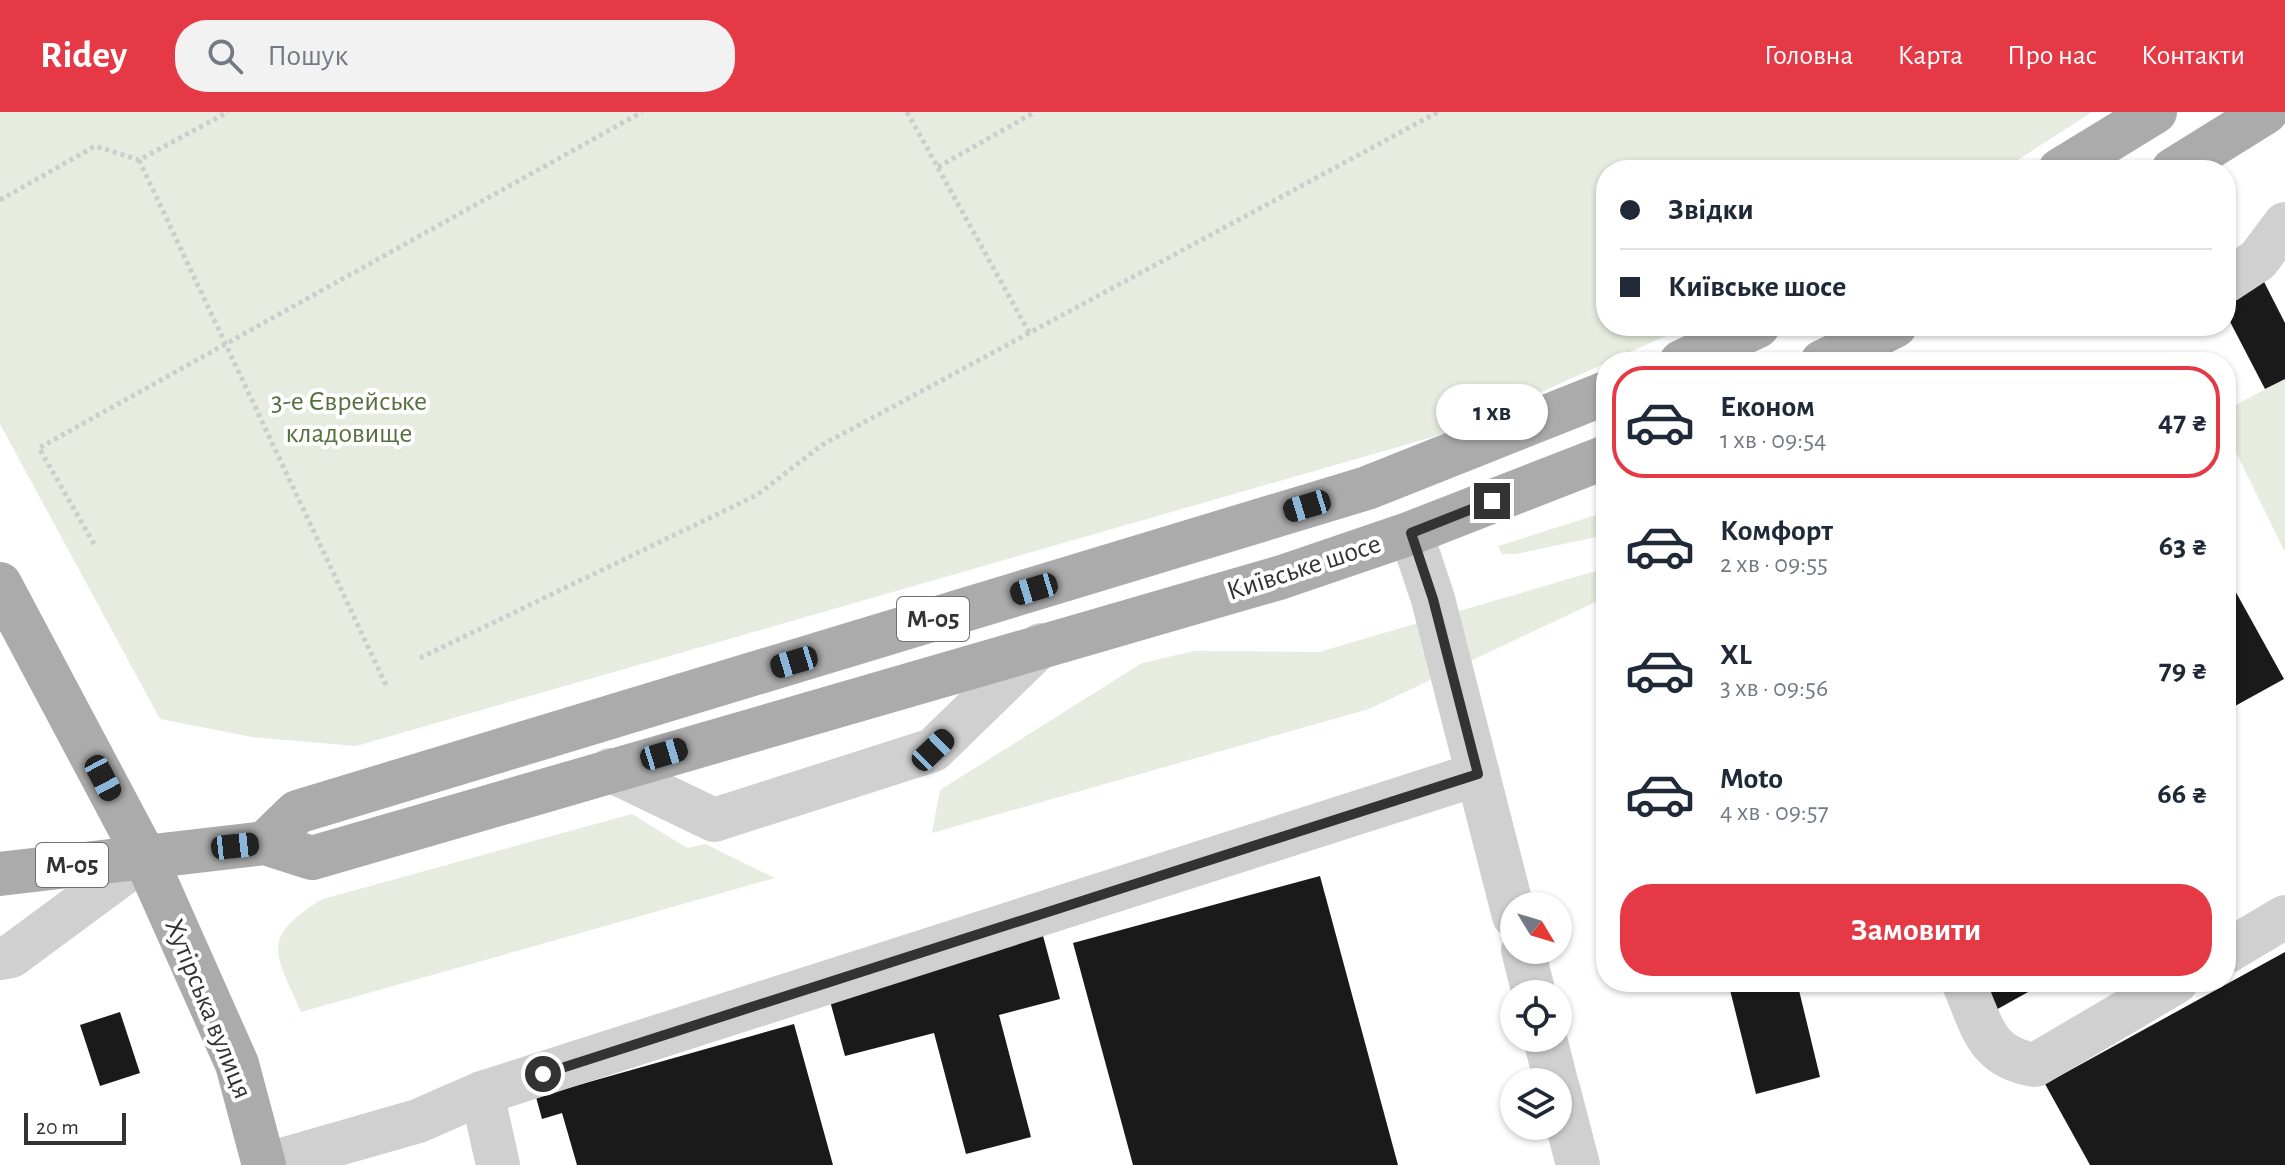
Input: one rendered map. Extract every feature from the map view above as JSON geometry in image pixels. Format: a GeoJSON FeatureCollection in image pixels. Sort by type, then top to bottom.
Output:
{"type":"FeatureCollection","features":[{"type":"Feature","properties":{"kind":"main road"},"geometry":{"type":"LineString","coordinates":[[2076,160],[2155,112]]}},
{"type":"Feature","properties":{"kind":"main road"},"geometry":{"type":"LineString","coordinates":[[2189,160],[2266,112]]}},
{"type":"Feature","properties":{"kind":"main road"},"geometry":{"type":"LineString","coordinates":[[1702,352],[1737,336]]}},
{"type":"Feature","properties":{"kind":"main road"},"geometry":{"type":"LineString","coordinates":[[1842,352],[1875,336]]}},
{"type":"Feature","properties":{"kind":"main road","name":"М-05"},"geometry":{"type":"LineString","coordinates":[[265,843],[297,812],[1367,488],[1596,397]]}},
{"type":"Feature","properties":{"kind":"main road","name":"Київське шосе"},"geometry":{"type":"LineString","coordinates":[[1041,645],[1282,577],[1411,533],[1596,461]]}},
{"type":"Feature","properties":{"kind":"main road"},"geometry":{"type":"LineString","coordinates":[[0,658],[10,602]]}},
{"type":"Feature","properties":{"kind":"main road","name":"Хутірська вулиця"},"geometry":{"type":"LineString","coordinates":[[10,602],[145,857],[237,1064],[264,1165]]}},
{"type":"Feature","properties":{"kind":"main road","name":"М-05"},"geometry":{"type":"LineString","coordinates":[[0,874],[265,843],[312,858],[1041,645]]}},
{"type":"Feature","properties":{"kind":"street"},"geometry":{"type":"LineString","coordinates":[[2236,274],[2258,260],[2285,224]]}},
{"type":"Feature","properties":{"kind":"street"},"geometry":{"type":"LineString","coordinates":[[1411,533],[1433,599],[1508,892]]}},
{"type":"Feature","properties":{"kind":"street"},"geometry":{"type":"LineString","coordinates":[[610,770],[714,820],[933,750],[1041,645]]}},
{"type":"Feature","properties":{"kind":"street"},"geometry":{"type":"LineString","coordinates":[[264,1165],[418,1121],[482,1093],[1478,774]]}},
{"type":"Feature","properties":{"kind":"street"},"geometry":{"type":"LineString","coordinates":[[0,958],[11,956],[145,857]]}},
{"type":"Feature","properties":{"kind":"street"},"geometry":{"type":"LineString","coordinates":[[2236,946],[2285,917]]}},
{"type":"Feature","properties":{"kind":"street"},"geometry":{"type":"LineString","coordinates":[[1968,992],[1994,1049],[2015,1062],[2035,1065],[2159,992]]}},
{"type":"Feature","properties":{"kind":"street"},"geometry":{"type":"LineString","coordinates":[[482,1093],[498,1165]]}},
{"type":"Feature","properties":{"kind":"street"},"geometry":{"type":"LineString","coordinates":[[1572,1140],[1578,1165]]}},
{"type":"Feature","properties":{"kind":"path"},"geometry":{"type":"LineString","coordinates":[[0,200],[95,146],[139,160],[228,112]]}},
{"type":"Feature","properties":{"kind":"path"},"geometry":{"type":"LineString","coordinates":[[94,544],[39,448],[225,341],[642,112]]}},
{"type":"Feature","properties":{"kind":"path"},"geometry":{"type":"LineString","coordinates":[[907,112],[1030,334]]}},
{"type":"Feature","properties":{"kind":"path"},"geometry":{"type":"LineString","coordinates":[[938,167],[1035,112]]}},
{"type":"Feature","properties":{"kind":"path"},"geometry":{"type":"LineString","coordinates":[[420,658],[757,495],[822,445],[1438,112]]}},
{"type":"Feature","properties":{"kind":"path"},"geometry":{"type":"LineString","coordinates":[[139,160],[386,685]]}},
{"type":"Feature","properties":{"kind":"green space","name":"3-е Єврейське кладовище"},"geometry":{"type":"Polygon","coordinates":[[[0,112],[2092,112],[2018,160],[1596,160],[1596,336],[1666,336],[1630,352],[1596,352],[1596,367],[1457,430],[356,746],[252,737],[160,719],[0,424],[0,112]]]}},
{"type":"Feature","properties":{"kind":"green space"},"geometry":{"type":"Polygon","coordinates":[[[2285,379],[2285,552],[2236,452],[2236,405],[2285,379]]]}},
{"type":"Feature","properties":{"kind":"green space"},"geometry":{"type":"Polygon","coordinates":[[[1596,515],[1596,537],[1516,554],[1502,554],[1498,546],[1596,515]]]}},
{"type":"Feature","properties":{"kind":"green space"},"geometry":{"type":"Polygon","coordinates":[[[1596,571],[1596,602],[1369,709],[932,833],[940,790],[1142,663],[1194,651],[1319,652],[1596,571]]]}},
{"type":"Feature","properties":{"kind":"green space"},"geometry":{"type":"Polygon","coordinates":[[[632,814],[687,848],[705,844],[775,878],[301,1012],[284,975],[278,948],[289,924],[323,899],[632,814]]]}},
{"type":"Feature","properties":{"kind":"building"},"geometry":{"type":"Polygon","coordinates":[[[2260,274],[2285,323],[2285,379],[2265,389],[2236,333],[2236,286],[2260,274]]]}},
{"type":"Feature","properties":{"kind":"building"},"geometry":{"type":"Polygon","coordinates":[[[2236,592],[2284,679],[2236,705],[2236,592]]]}},
{"type":"Feature","properties":{"kind":"building"},"geometry":{"type":"Polygon","coordinates":[[[1320,876],[1398,1165],[1133,1165],[1073,943],[1320,876]]]}},
{"type":"Feature","properties":{"kind":"building"},"geometry":{"type":"Polygon","coordinates":[[[1042,932],[1060,999],[999,1015],[1031,1137],[966,1154],[934,1033],[845,1056],[827,990],[1042,932]]]}},
{"type":"Feature","properties":{"kind":"building"},"geometry":{"type":"Polygon","coordinates":[[[2285,952],[2285,1165],[2090,1165],[2045,1084],[2212,992],[2236,992],[2236,979],[2285,952]]]}},
{"type":"Feature","properties":{"kind":"building"},"geometry":{"type":"Polygon","coordinates":[[[1730,992],[1799,992],[1820,1077],[1756,1094],[1730,992]]]}},
{"type":"Feature","properties":{"kind":"building"},"geometry":{"type":"Polygon","coordinates":[[[1984,992],[2028,992],[1994,1011],[1984,992]]]}},
{"type":"Feature","properties":{"kind":"building"},"geometry":{"type":"Polygon","coordinates":[[[120,1012],[140,1073],[100,1086],[80,1025],[120,1012]]]}},
{"type":"Feature","properties":{"kind":"building"},"geometry":{"type":"Polygon","coordinates":[[[794,1024],[833,1165],[577,1165],[562,1113],[542,1119],[536,1097],[794,1024]]]}},
{"type":"Feature","properties":{"kind":"route"},"geometry":{"type":"LineString","coordinates":[[543,1074],[1478,774],[1433,599],[1411,533],[1492,501]]}}]}
